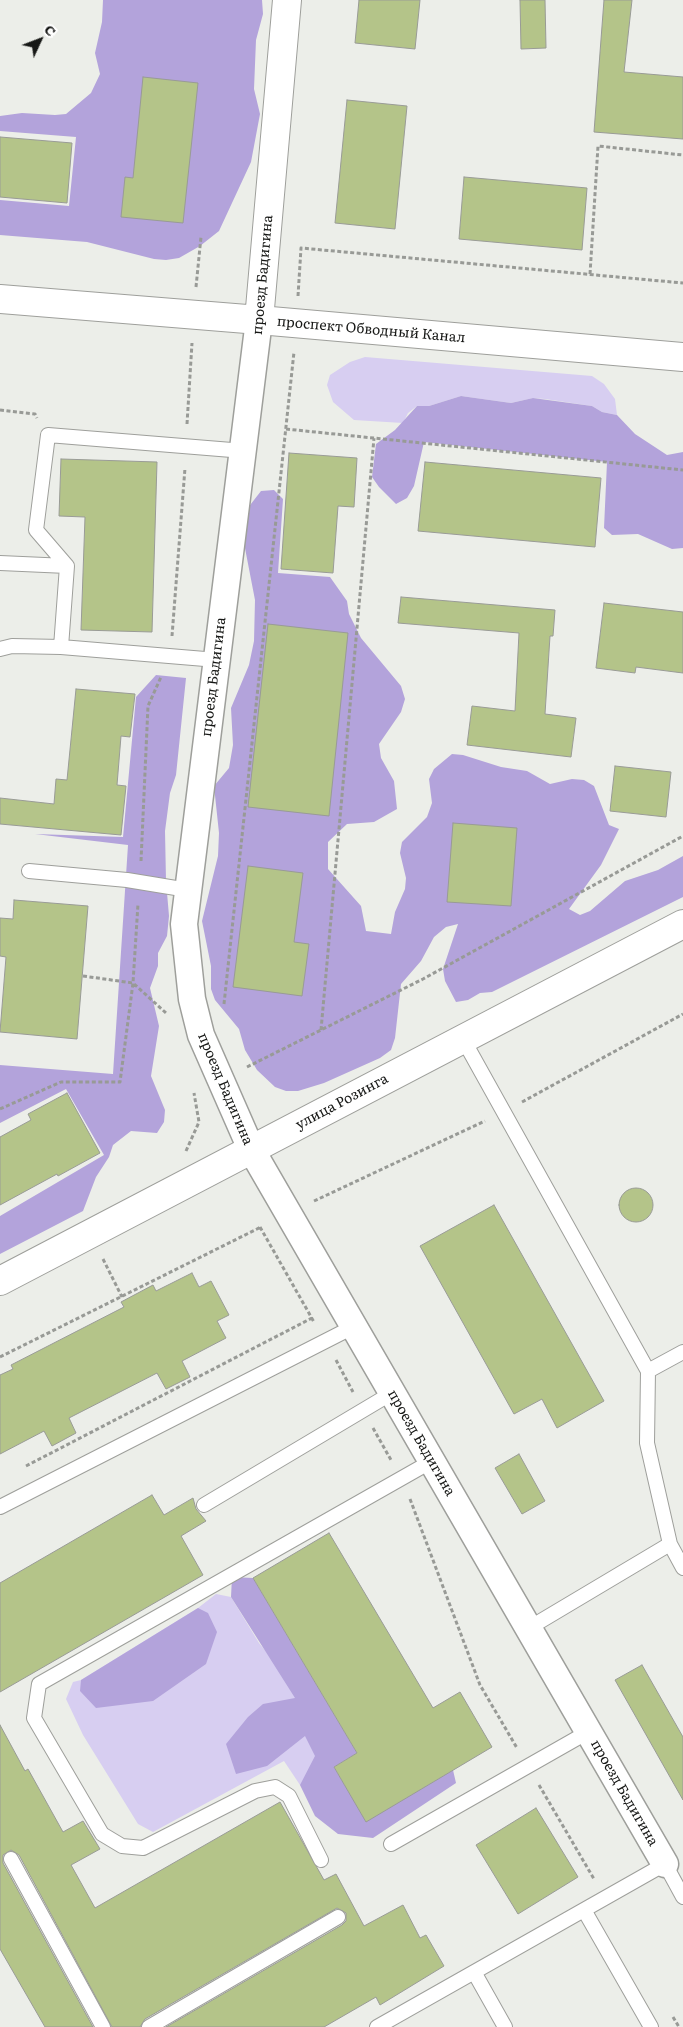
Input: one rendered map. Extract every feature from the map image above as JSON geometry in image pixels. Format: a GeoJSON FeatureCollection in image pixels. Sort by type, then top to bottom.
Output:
{"type":"FeatureCollection","features":[{"type":"Feature","properties":{"kind":"street","name":"проезд Бадигина"},"geometry":{"type":"LineString","coordinates":[[287,0],[259,320],[184,924],[192,999],[201,1035],[251,1150],[665,1864]]}},
{"type":"Feature","properties":{"kind":"street","name":"проспект Обводный Канал"},"geometry":{"type":"LineString","coordinates":[[0,299],[683,357]]}},
{"type":"Feature","properties":{"kind":"street","name":"улица Розинга"},"geometry":{"type":"LineString","coordinates":[[0,1281],[683,924]]}},
{"type":"Feature","properties":{"kind":"lane"},"geometry":{"type":"LineString","coordinates":[[61,647],[67,566],[36,530],[48,435],[244,451]]}},
{"type":"Feature","properties":{"kind":"lane"},"geometry":{"type":"LineString","coordinates":[[0,563],[67,566]]}},
{"type":"Feature","properties":{"kind":"lane"},"geometry":{"type":"LineString","coordinates":[[0,649],[12,646],[61,647],[217,660]]}},
{"type":"Feature","properties":{"kind":"lane"},"geometry":{"type":"LineString","coordinates":[[29,871],[140,882],[188,890]]}},
{"type":"Feature","properties":{"kind":"lane"},"geometry":{"type":"LineString","coordinates":[[463,1039],[648,1371],[648,1443],[670,1544],[683,1568]]}},
{"type":"Feature","properties":{"kind":"lane"},"geometry":{"type":"LineString","coordinates":[[0,1507],[327,1342],[353,1327]]}},
{"type":"Feature","properties":{"kind":"lane"},"geometry":{"type":"LineString","coordinates":[[648,1371],[683,1352]]}},
{"type":"Feature","properties":{"kind":"lane"},"geometry":{"type":"LineString","coordinates":[[204,1505],[392,1393]]}},
{"type":"Feature","properties":{"kind":"lane"},"geometry":{"type":"LineString","coordinates":[[320,1860],[289,1796],[275,1787],[255,1791],[143,1848],[122,1846],[102,1834],[34,1718],[39,1684],[432,1461]]}},
{"type":"Feature","properties":{"kind":"lane"},"geometry":{"type":"LineString","coordinates":[[528,1628],[670,1544]]}},
{"type":"Feature","properties":{"kind":"lane"},"geometry":{"type":"LineString","coordinates":[[391,1844],[588,1732]]}},
{"type":"Feature","properties":{"kind":"lane"},"geometry":{"type":"LineString","coordinates":[[11,1859],[103,2027]]}},
{"type":"Feature","properties":{"kind":"lane"},"geometry":{"type":"LineString","coordinates":[[377,2027],[665,1864],[683,1898]]}},
{"type":"Feature","properties":{"kind":"lane"},"geometry":{"type":"LineString","coordinates":[[584,1910],[650,2027]]}},
{"type":"Feature","properties":{"kind":"lane"},"geometry":{"type":"LineString","coordinates":[[148,2027],[338,1917]]}},
{"type":"Feature","properties":{"kind":"lane"},"geometry":{"type":"LineString","coordinates":[[474,1972],[505,2027]]}},
{"type":"Feature","properties":{"kind":"path"},"geometry":{"type":"LineString","coordinates":[[590,274],[598,146],[683,155]]}},
{"type":"Feature","properties":{"kind":"path"},"geometry":{"type":"LineString","coordinates":[[301,248],[683,283]]}},
{"type":"Feature","properties":{"kind":"path"},"geometry":{"type":"LineString","coordinates":[[0,410],[35,414],[48,435]]}},
{"type":"Feature","properties":{"kind":"path"},"geometry":{"type":"LineString","coordinates":[[224,1005],[286,429],[683,470]]}},
{"type":"Feature","properties":{"kind":"path"},"geometry":{"type":"LineString","coordinates":[[321,1030],[374,438]]}},
{"type":"Feature","properties":{"kind":"path"},"geometry":{"type":"LineString","coordinates":[[0,1109],[61,1082],[120,1082],[132,982],[140,882],[148,706],[171,656]]}},
{"type":"Feature","properties":{"kind":"path"},"geometry":{"type":"LineString","coordinates":[[244,1069],[423,979],[683,836]]}},
{"type":"Feature","properties":{"kind":"path"},"geometry":{"type":"LineString","coordinates":[[84,976],[132,982],[171,1018]]}},
{"type":"Feature","properties":{"kind":"path"},"geometry":{"type":"LineString","coordinates":[[0,1357],[288,1213],[504,1112],[683,1014]]}},
{"type":"Feature","properties":{"kind":"path"},"geometry":{"type":"LineString","coordinates":[[183,1158],[199,1122],[192,1084]]}},
{"type":"Feature","properties":{"kind":"path"},"geometry":{"type":"LineString","coordinates":[[260,1227],[327,1342],[402,1478],[480,1685],[605,1898]]}},
{"type":"Feature","properties":{"kind":"path"},"geometry":{"type":"LineString","coordinates":[[89,1234],[122,1297]]}},
{"type":"Feature","properties":{"kind":"path"},"geometry":{"type":"LineString","coordinates":[[17,1471],[312,1318]]}},
{"type":"Feature","properties":{"kind":"path"},"geometry":{"type":"LineString","coordinates":[[669,2010],[678,2027]]}},
{"type":"Feature","properties":{"kind":"shaded area"},"geometry":{"type":"Polygon","coordinates":[[[103,0],[262,0],[263,14],[256,40],[254,89],[260,114],[251,162],[219,231],[200,246],[179,258],[154,259],[87,242],[0,235],[0,200],[69,206],[76,137],[0,131],[0,116],[22,113],[66,114],[91,93],[100,74],[95,53],[102,22],[103,0]]]}},
{"type":"Feature","properties":{"kind":"shaded area"},"geometry":{"type":"Polygon","coordinates":[[[365,357],[592,376],[604,384],[615,399],[617,415],[602,412],[592,406],[545,399],[533,398],[511,403],[461,396],[429,406],[417,406],[408,413],[403,423],[354,420],[333,402],[327,385],[330,375],[350,362],[365,357]]]}},
{"type":"Feature","properties":{"kind":"shaded area"},"geometry":{"type":"Polygon","coordinates":[[[461,396],[511,403],[533,398],[592,406],[602,412],[617,415],[635,434],[667,455],[683,452],[683,548],[672,549],[638,534],[612,535],[604,528],[607,462],[424,442],[414,486],[407,498],[396,504],[372,477],[376,444],[395,430],[417,406],[429,406],[461,396]]]}},
{"type":"Feature","properties":{"kind":"shaded area"},"geometry":{"type":"Polygon","coordinates":[[[274,490],[283,499],[278,573],[330,577],[347,601],[349,614],[361,638],[401,686],[405,699],[401,712],[379,744],[381,758],[394,781],[397,809],[374,822],[347,824],[328,842],[328,869],[361,906],[366,931],[391,934],[395,912],[405,889],[406,878],[400,853],[402,842],[427,817],[432,803],[429,779],[434,769],[452,754],[463,755],[501,767],[527,771],[550,784],[572,779],[584,780],[594,786],[609,825],[619,829],[601,865],[569,909],[580,915],[590,911],[625,881],[658,870],[683,856],[683,897],[492,992],[480,993],[468,1000],[456,1002],[445,981],[443,969],[458,924],[446,927],[434,937],[421,961],[401,984],[395,1038],[391,1050],[380,1058],[324,1083],[298,1091],[286,1091],[275,1087],[257,1070],[245,1050],[239,1029],[215,1000],[211,989],[211,966],[202,921],[218,856],[219,833],[214,786],[229,768],[233,745],[231,708],[249,665],[254,641],[255,600],[244,543],[247,509],[261,491],[274,490]]]}},
{"type":"Feature","properties":{"kind":"shaded area"},"geometry":{"type":"Polygon","coordinates":[[[156,675],[186,678],[176,775],[170,793],[165,831],[169,916],[167,936],[158,953],[158,966],[150,988],[159,1026],[151,1076],[165,1110],[164,1122],[157,1133],[131,1131],[113,1145],[109,1157],[96,1177],[83,1211],[0,1254],[0,1216],[104,1155],[66,1089],[0,1123],[0,1065],[113,1074],[128,845],[35,834],[123,837],[136,697],[156,675]]]}},
{"type":"Feature","properties":{"kind":"shaded area"},"geometry":{"type":"Polygon","coordinates":[[[232,1577],[253,1578],[357,1753],[334,1767],[366,1821],[453,1770],[456,1783],[373,1838],[338,1834],[315,1816],[300,1785],[315,1756],[305,1736],[267,1766],[236,1774],[226,1744],[248,1717],[263,1704],[295,1698],[231,1597],[232,1577]]]}},
{"type":"Feature","properties":{"kind":"shaded area"},"geometry":{"type":"Polygon","coordinates":[[[216,1594],[231,1597],[259,1643],[321,1719],[322,1789],[300,1785],[284,1761],[153,1832],[138,1824],[83,1735],[66,1699],[73,1682],[81,1680],[198,1608],[216,1594]]]}},
{"type":"Feature","properties":{"kind":"shaded area"},"geometry":{"type":"Polygon","coordinates":[[[198,1608],[208,1613],[217,1632],[206,1664],[153,1701],[96,1708],[80,1691],[81,1680],[198,1608]]]}},
{"type":"Feature","properties":{"kind":"building"},"geometry":{"type":"Polygon","coordinates":[[[359,0],[420,0],[415,49],[355,43],[359,0]]]}},
{"type":"Feature","properties":{"kind":"building"},"geometry":{"type":"Polygon","coordinates":[[[520,0],[545,0],[546,48],[521,49],[520,0]]]}},
{"type":"Feature","properties":{"kind":"building"},"geometry":{"type":"Polygon","coordinates":[[[604,0],[632,0],[624,72],[683,77],[683,139],[594,132],[604,0]]]}},
{"type":"Feature","properties":{"kind":"building"},"geometry":{"type":"Polygon","coordinates":[[[143,77],[198,83],[183,223],[121,217],[125,177],[133,178],[143,77]]]}},
{"type":"Feature","properties":{"kind":"building"},"geometry":{"type":"Polygon","coordinates":[[[347,100],[407,106],[395,229],[335,223],[347,100]]]}},
{"type":"Feature","properties":{"kind":"building"},"geometry":{"type":"Polygon","coordinates":[[[0,137],[72,143],[67,203],[0,197],[0,137]]]}},
{"type":"Feature","properties":{"kind":"building"},"geometry":{"type":"Polygon","coordinates":[[[464,177],[587,188],[582,250],[459,239],[464,177]]]}},
{"type":"Feature","properties":{"kind":"building"},"geometry":{"type":"Polygon","coordinates":[[[289,453],[357,458],[354,507],[338,506],[333,573],[281,569],[289,453]]]}},
{"type":"Feature","properties":{"kind":"building"},"geometry":{"type":"Polygon","coordinates":[[[61,459],[157,462],[152,632],[81,630],[85,517],[59,516],[61,459]]]}},
{"type":"Feature","properties":{"kind":"building"},"geometry":{"type":"Polygon","coordinates":[[[425,462],[601,478],[595,547],[418,531],[425,462]]]}},
{"type":"Feature","properties":{"kind":"building"},"geometry":{"type":"Polygon","coordinates":[[[401,597],[555,610],[553,636],[550,636],[545,714],[576,718],[571,757],[467,745],[472,706],[515,711],[519,633],[398,623],[401,597]]]}},
{"type":"Feature","properties":{"kind":"building"},"geometry":{"type":"Polygon","coordinates":[[[604,603],[683,612],[683,673],[636,667],[635,673],[596,668],[604,603]]]}},
{"type":"Feature","properties":{"kind":"building"},"geometry":{"type":"Polygon","coordinates":[[[268,624],[348,633],[329,816],[248,807],[268,624]]]}},
{"type":"Feature","properties":{"kind":"building"},"geometry":{"type":"Polygon","coordinates":[[[76,689],[135,694],[130,737],[121,736],[117,785],[126,786],[121,835],[0,824],[0,798],[54,804],[56,779],[67,780],[76,689]]]}},
{"type":"Feature","properties":{"kind":"building"},"geometry":{"type":"Polygon","coordinates":[[[615,766],[671,772],[666,817],[610,811],[615,766]]]}},
{"type":"Feature","properties":{"kind":"building"},"geometry":{"type":"Polygon","coordinates":[[[453,823],[517,828],[511,906],[447,902],[453,823]]]}},
{"type":"Feature","properties":{"kind":"building"},"geometry":{"type":"Polygon","coordinates":[[[248,866],[303,873],[294,942],[309,944],[302,996],[233,987],[248,866]]]}},
{"type":"Feature","properties":{"kind":"building"},"geometry":{"type":"Polygon","coordinates":[[[14,900],[88,906],[77,1039],[0,1032],[6,957],[0,956],[0,918],[13,919],[14,900]]]}},
{"type":"Feature","properties":{"kind":"building"},"geometry":{"type":"Polygon","coordinates":[[[67,1093],[100,1153],[0,1205],[0,1137],[31,1120],[28,1114],[67,1093]]]}},
{"type":"Feature","properties":{"kind":"building"},"geometry":{"type":"Polygon","coordinates":[[[636,1188],[643,1189],[648,1193],[652,1198],[652,1212],[648,1217],[643,1221],[636,1222],[629,1221],[624,1217],[620,1212],[619,1205],[620,1198],[624,1193],[629,1189],[636,1188]]]}},
{"type":"Feature","properties":{"kind":"building"},"geometry":{"type":"Polygon","coordinates":[[[494,1205],[604,1401],[557,1428],[542,1399],[514,1414],[420,1246],[494,1205]]]}},
{"type":"Feature","properties":{"kind":"building"},"geometry":{"type":"Polygon","coordinates":[[[192,1273],[199,1287],[211,1281],[229,1315],[217,1321],[226,1338],[182,1361],[190,1377],[166,1389],[157,1373],[69,1418],[76,1433],[52,1446],[44,1431],[0,1454],[0,1375],[13,1369],[11,1365],[124,1307],[121,1302],[153,1285],[156,1291],[192,1273]]]}},
{"type":"Feature","properties":{"kind":"building"},"geometry":{"type":"Polygon","coordinates":[[[519,1454],[545,1501],[522,1514],[495,1468],[519,1454]]]}},
{"type":"Feature","properties":{"kind":"building"},"geometry":{"type":"Polygon","coordinates":[[[152,1495],[164,1515],[193,1498],[196,1509],[206,1521],[181,1536],[203,1575],[0,1692],[0,1583],[152,1495]]]}},
{"type":"Feature","properties":{"kind":"building"},"geometry":{"type":"Polygon","coordinates":[[[329,1533],[433,1708],[460,1692],[492,1747],[366,1822],[334,1767],[357,1753],[253,1578],[329,1533]]]}},
{"type":"Feature","properties":{"kind":"building"},"geometry":{"type":"Polygon","coordinates":[[[642,1665],[683,1737],[683,1800],[615,1680],[642,1665]]]}},
{"type":"Feature","properties":{"kind":"building"},"geometry":{"type":"Polygon","coordinates":[[[0,1725],[25,1771],[28,1769],[63,1832],[83,1821],[100,1849],[71,1865],[95,1908],[280,1802],[324,1880],[336,1874],[364,1926],[403,1905],[420,1938],[426,1935],[444,1966],[380,2005],[376,1997],[324,2027],[166,2027],[342,1925],[346,1921],[346,1913],[337,1908],[145,2019],[140,2027],[112,2027],[19,1855],[11,1850],[3,1855],[3,1863],[93,2027],[45,2027],[0,1949],[0,1725]]]}},
{"type":"Feature","properties":{"kind":"building"},"geometry":{"type":"Polygon","coordinates":[[[536,1808],[578,1877],[518,1914],[476,1845],[536,1808]]]}}]}
